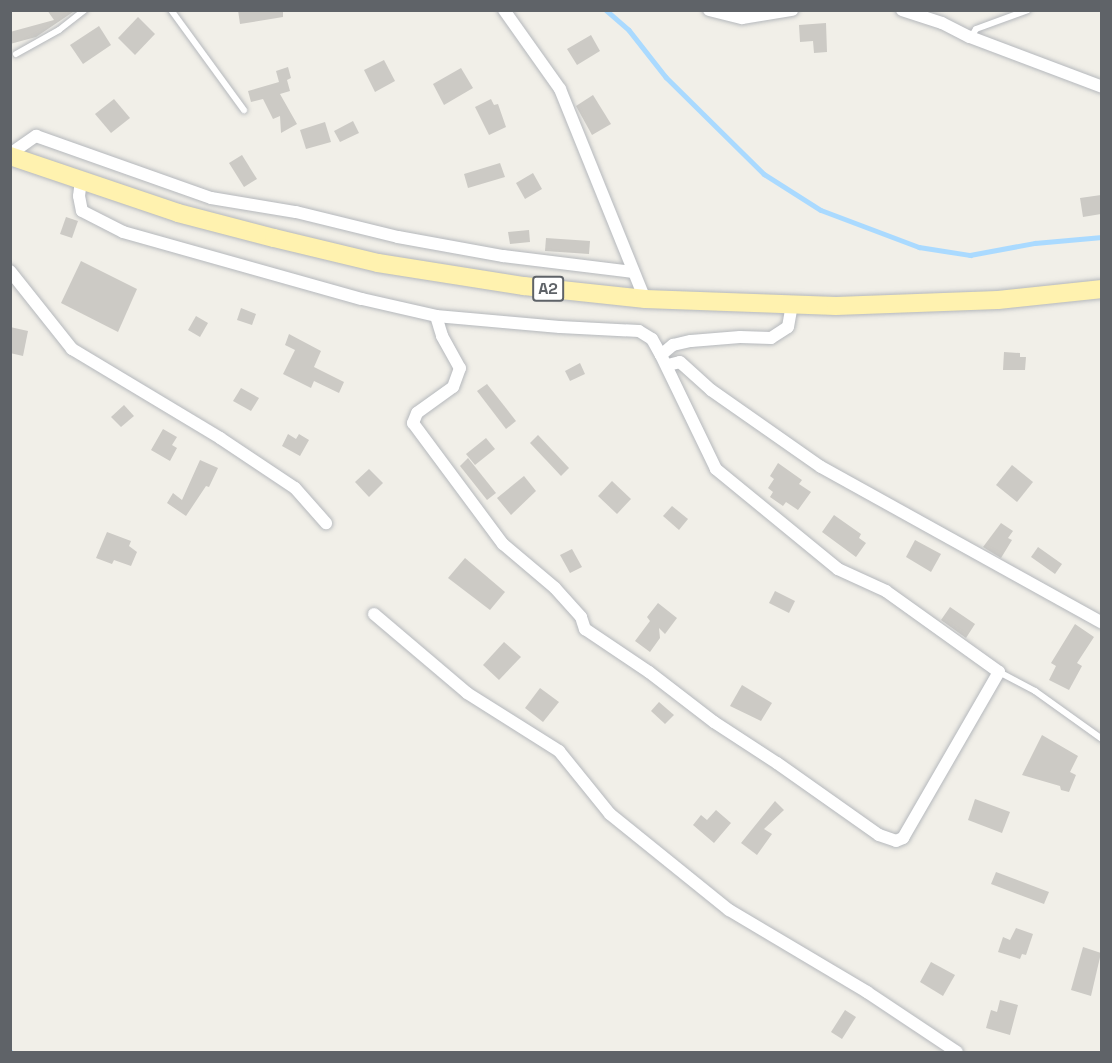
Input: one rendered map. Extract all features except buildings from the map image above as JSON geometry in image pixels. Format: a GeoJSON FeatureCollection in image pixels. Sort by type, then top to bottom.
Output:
{"type":"FeatureCollection","features":[{"type":"Feature","properties":{"kind":"main road","name":"A2"},"geometry":{"type":"LineString","coordinates":[[10,155],[178,213],[378,263],[524,286],[645,299],[836,306],[998,300],[1101,289]]}},
{"type":"Feature","properties":{"kind":"street"},"geometry":{"type":"LineString","coordinates":[[504,10],[560,89],[645,299]]}},
{"type":"Feature","properties":{"kind":"street"},"geometry":{"type":"LineString","coordinates":[[709,10],[742,18],[792,10]]}},
{"type":"Feature","properties":{"kind":"street"},"geometry":{"type":"LineString","coordinates":[[902,10],[942,23],[970,37],[1101,87]]}},
{"type":"Feature","properties":{"kind":"street"},"geometry":{"type":"LineString","coordinates":[[10,155],[36,136],[211,198],[296,212],[398,237],[503,256],[633,272]]}},
{"type":"Feature","properties":{"kind":"street"},"geometry":{"type":"LineString","coordinates":[[81,180],[79,196],[82,211],[123,232],[362,299],[436,316],[560,327],[639,331],[652,339],[665,360],[716,469],[838,568],[886,591],[999,672],[903,838],[896,842],[879,835],[714,722],[649,672],[585,629],[581,617],[555,588],[502,544],[413,423],[417,413],[453,387],[460,368],[442,336],[436,316]]}},
{"type":"Feature","properties":{"kind":"street"},"geometry":{"type":"LineString","coordinates":[[10,272],[72,349],[220,438],[278,476],[295,488],[326,523]]}},
{"type":"Feature","properties":{"kind":"street"},"geometry":{"type":"LineString","coordinates":[[665,360],[673,345],[691,340],[771,338],[788,327],[792,304]]}},
{"type":"Feature","properties":{"kind":"street"},"geometry":{"type":"LineString","coordinates":[[665,360],[680,362],[711,390],[821,467],[1101,623]]}},
{"type":"Feature","properties":{"kind":"street"},"geometry":{"type":"LineString","coordinates":[[374,614],[467,693],[558,751],[610,814],[729,910],[867,992],[957,1053]]}},
{"type":"Feature","properties":{"kind":"lane"},"geometry":{"type":"LineString","coordinates":[[16,54],[59,30],[85,10]]}},
{"type":"Feature","properties":{"kind":"lane"},"geometry":{"type":"LineString","coordinates":[[171,10],[244,110]]}},
{"type":"Feature","properties":{"kind":"lane"},"geometry":{"type":"LineString","coordinates":[[970,37],[976,29],[1028,10]]}},
{"type":"Feature","properties":{"kind":"lane"},"geometry":{"type":"LineString","coordinates":[[999,672],[1035,691],[1101,739]]}},
{"type":"Feature","properties":{"kind":"waterway"},"geometry":{"type":"LineString","coordinates":[[606,10],[629,30],[666,77],[764,174],[821,210],[919,247],[970,255],[1035,243],[1102,237]]}}]}
